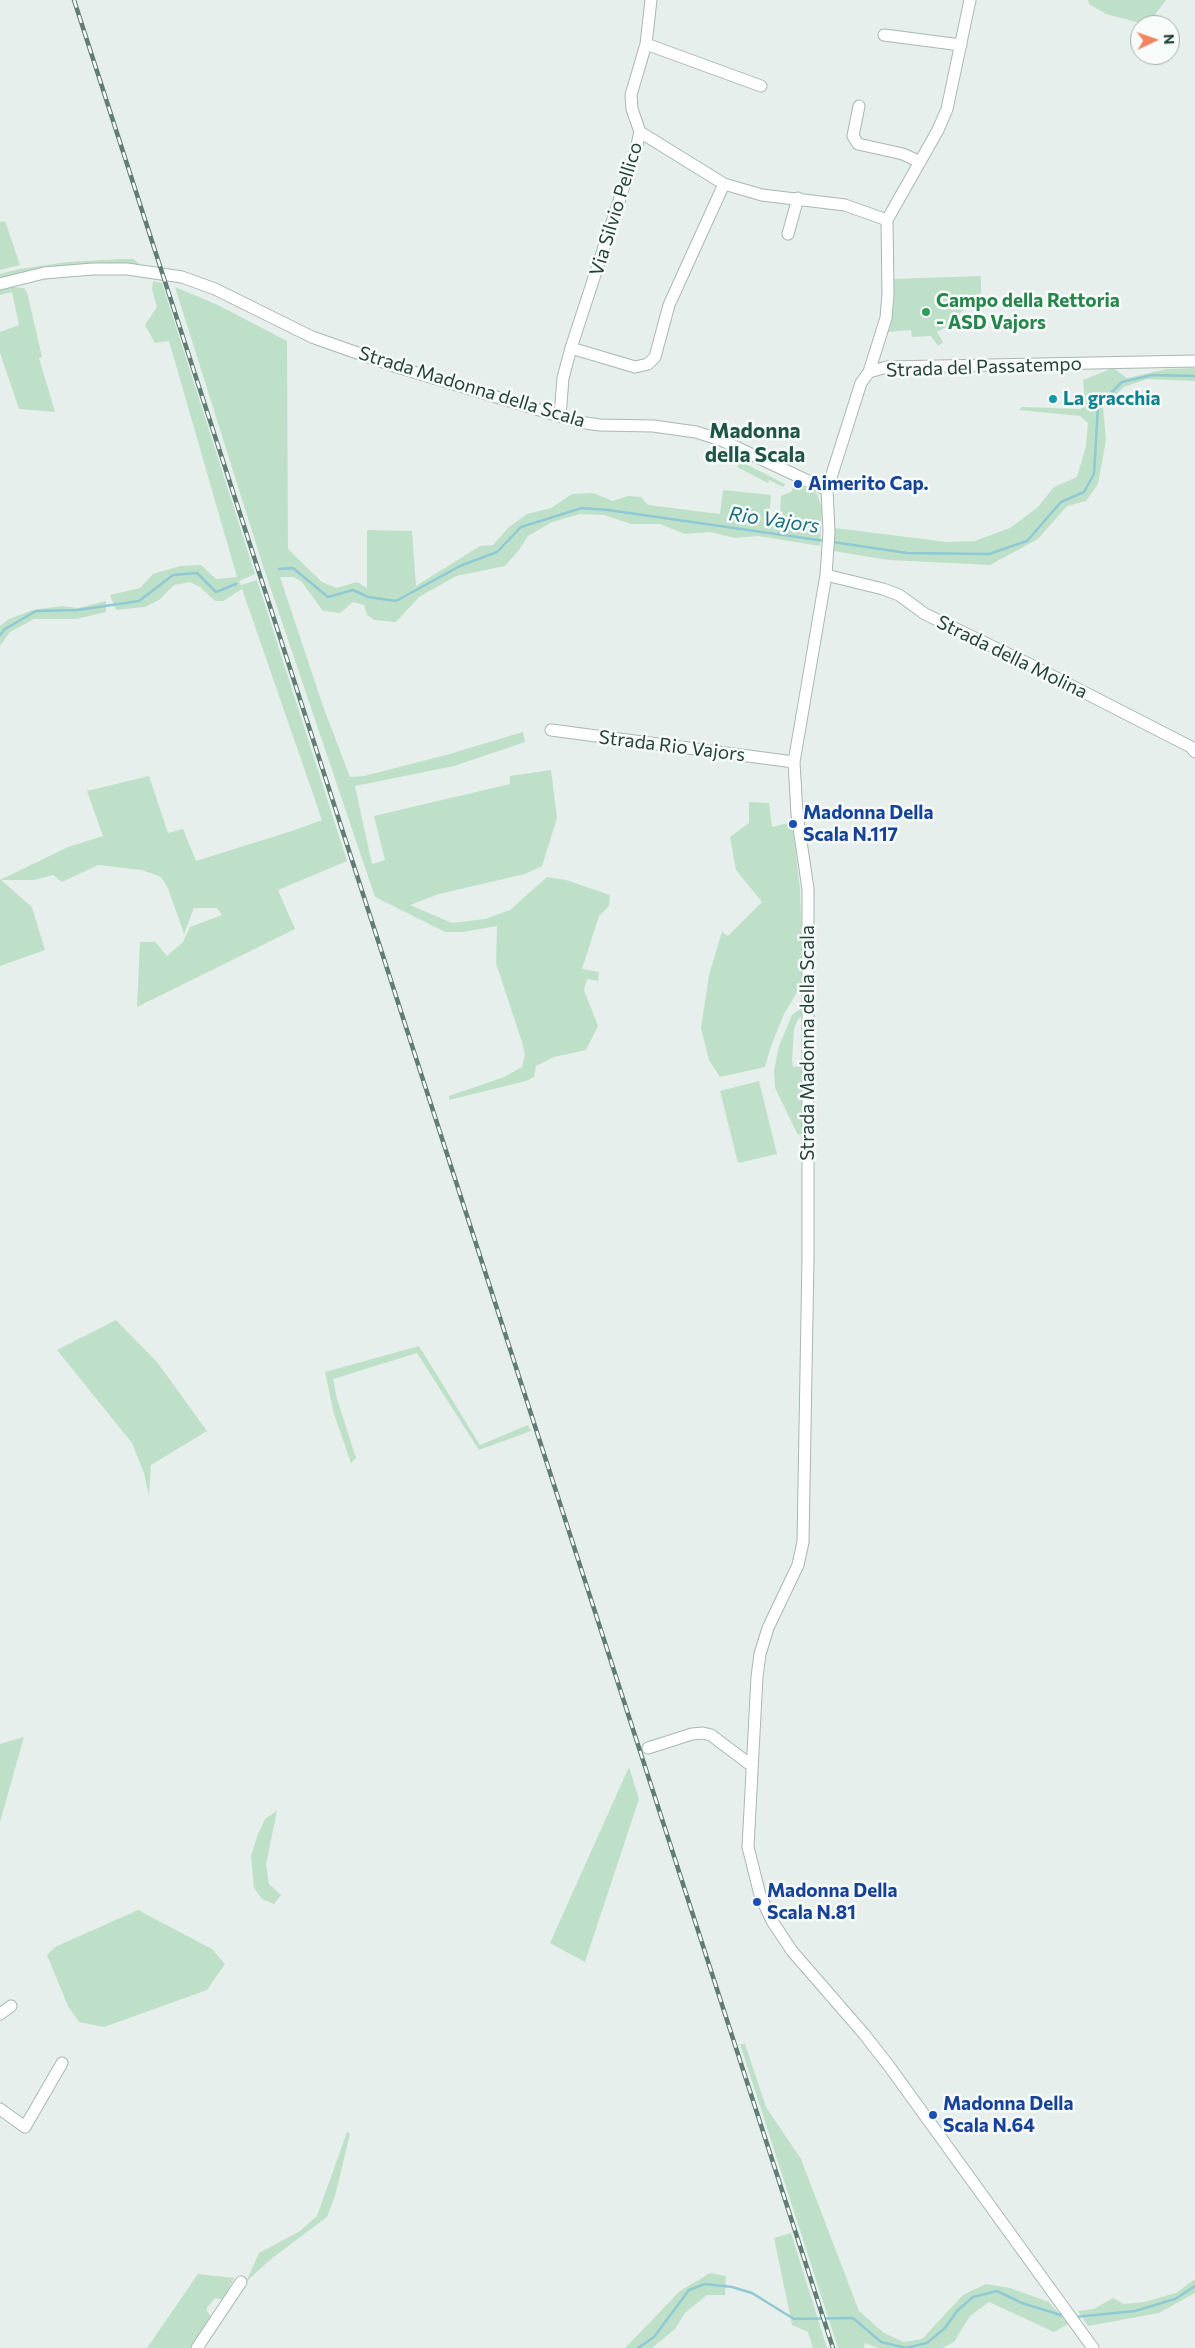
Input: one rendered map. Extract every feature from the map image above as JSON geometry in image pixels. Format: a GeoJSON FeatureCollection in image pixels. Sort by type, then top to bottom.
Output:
{"type":"FeatureCollection","features":[{"type":"Feature","properties":{"kind":"street","name":"Via Silvio Pellico"},"geometry":{"type":"LineString","coordinates":[[560,416],[563,378],[571,348],[640,132],[632,109],[631,95],[646,44],[651,0]]}},
{"type":"Feature","properties":{"kind":"street"},"geometry":{"type":"LineString","coordinates":[[869,372],[886,318],[888,294],[887,220],[948,110],[970,0]]}},
{"type":"Feature","properties":{"kind":"street"},"geometry":{"type":"LineString","coordinates":[[884,35],[961,45]]}},
{"type":"Feature","properties":{"kind":"street"},"geometry":{"type":"LineString","coordinates":[[646,44],[761,86]]}},
{"type":"Feature","properties":{"kind":"street"},"geometry":{"type":"LineString","coordinates":[[859,106],[853,136],[858,144],[903,154],[920,162]]}},
{"type":"Feature","properties":{"kind":"street"},"geometry":{"type":"LineString","coordinates":[[640,132],[724,184],[762,195],[845,205],[887,220]]}},
{"type":"Feature","properties":{"kind":"street"},"geometry":{"type":"LineString","coordinates":[[571,348],[635,367],[648,364],[655,356],[669,304],[724,184]]}},
{"type":"Feature","properties":{"kind":"street"},"geometry":{"type":"LineString","coordinates":[[788,234],[798,198]]}},
{"type":"Feature","properties":{"kind":"street","name":"Strada Madonna della Scala"},"geometry":{"type":"LineString","coordinates":[[0,284],[44,273],[93,269],[128,269],[182,276],[215,289],[312,337],[397,367],[560,416],[600,425],[653,426],[696,432],[720,440],[827,490],[829,532],[826,575],[794,762],[795,797],[808,888],[808,1258],[803,1542],[798,1565],[768,1628],[760,1654],[757,1677],[748,1847],[760,1896],[772,1921],[792,1951],[879,2053],[1093,2348]]}},
{"type":"Feature","properties":{"kind":"street","name":"Strada del Passatempo"},"geometry":{"type":"LineString","coordinates":[[827,490],[843,434],[861,383],[869,372],[887,367],[1195,361]]}},
{"type":"Feature","properties":{"kind":"street","name":"Strada della Molina"},"geometry":{"type":"LineString","coordinates":[[826,575],[883,589],[899,595],[925,614],[1029,664],[1190,747],[1195,752]]}},
{"type":"Feature","properties":{"kind":"street","name":"Strada Rio Vajors"},"geometry":{"type":"LineString","coordinates":[[551,730],[794,762]]}},
{"type":"Feature","properties":{"kind":"street"},"geometry":{"type":"LineString","coordinates":[[648,1748],[692,1734],[703,1733],[711,1735],[752,1766]]}},
{"type":"Feature","properties":{"kind":"street"},"geometry":{"type":"LineString","coordinates":[[0,2014],[11,2006]]}},
{"type":"Feature","properties":{"kind":"street"},"geometry":{"type":"LineString","coordinates":[[0,2109],[25,2127],[62,2064]]}},
{"type":"Feature","properties":{"kind":"street"},"geometry":{"type":"LineString","coordinates":[[196,2348],[241,2282]]}},
{"type":"Feature","properties":{"kind":"green space"},"geometry":{"type":"Polygon","coordinates":[[[1088,0],[1166,0],[1155,15],[1130,15],[1130,20],[1106,14],[1089,4],[1088,0]]]}},
{"type":"Feature","properties":{"kind":"green space"},"geometry":{"type":"Polygon","coordinates":[[[5,221],[20,265],[0,270],[0,222],[5,221]]]}},
{"type":"Feature","properties":{"kind":"green space"},"geometry":{"type":"Polygon","coordinates":[[[133,259],[142,266],[0,281],[0,274],[19,269],[68,262],[133,259]]]}},
{"type":"Feature","properties":{"kind":"green space","name":"Campo della Rettoria - ASD Vajors"},"geometry":{"type":"Polygon","coordinates":[[[981,276],[981,293],[961,303],[964,310],[959,313],[962,319],[937,332],[943,342],[938,346],[931,336],[912,337],[911,330],[888,332],[891,324],[893,279],[981,276]]]}},
{"type":"Feature","properties":{"kind":"green space"},"geometry":{"type":"Polygon","coordinates":[[[153,281],[162,283],[255,574],[239,581],[241,585],[257,580],[347,861],[278,890],[295,929],[137,1007],[140,942],[155,942],[167,956],[183,942],[190,927],[222,915],[217,908],[194,908],[184,934],[168,888],[161,877],[142,870],[98,865],[62,882],[53,875],[34,880],[1,880],[32,907],[45,950],[0,966],[0,880],[68,847],[103,836],[87,791],[149,776],[168,833],[183,829],[196,861],[322,820],[242,589],[223,601],[215,601],[200,587],[190,582],[174,585],[159,600],[145,607],[116,610],[110,595],[140,588],[153,574],[180,566],[201,565],[216,579],[237,577],[169,341],[155,343],[145,325],[157,307],[152,289],[153,281]]]}},
{"type":"Feature","properties":{"kind":"green space"},"geometry":{"type":"Polygon","coordinates":[[[13,287],[24,288],[27,292],[42,357],[39,358],[55,412],[19,409],[0,353],[0,332],[19,325],[12,292],[0,295],[0,290],[13,287]]]}},
{"type":"Feature","properties":{"kind":"green space"},"geometry":{"type":"Polygon","coordinates":[[[175,287],[218,305],[287,341],[288,549],[322,582],[336,588],[357,582],[367,588],[367,530],[412,531],[416,586],[480,546],[493,545],[509,527],[527,514],[551,508],[572,494],[593,493],[613,501],[628,496],[641,497],[648,505],[720,514],[723,490],[771,495],[769,519],[782,522],[783,512],[780,512],[781,496],[791,492],[796,483],[817,494],[822,508],[820,546],[759,536],[735,538],[710,532],[685,534],[660,524],[631,524],[604,515],[580,514],[552,522],[528,536],[505,566],[456,576],[419,597],[396,622],[374,620],[367,615],[364,605],[353,602],[340,613],[323,611],[301,581],[293,577],[280,577],[324,709],[350,777],[364,776],[446,755],[523,732],[525,742],[454,766],[355,786],[372,864],[385,860],[374,816],[510,784],[510,776],[551,770],[557,818],[542,866],[525,874],[439,894],[410,905],[452,923],[485,919],[510,910],[547,877],[566,880],[610,895],[609,906],[599,916],[582,969],[599,972],[598,981],[587,979],[584,990],[598,1026],[586,1050],[554,1057],[536,1066],[534,1077],[526,1081],[449,1100],[449,1096],[504,1077],[522,1067],[525,1055],[522,1042],[496,963],[497,926],[463,932],[445,932],[375,897],[263,566],[175,287]]]}},
{"type":"Feature","properties":{"kind":"green space"},"geometry":{"type":"Polygon","coordinates":[[[1113,368],[1127,378],[1167,369],[1195,368],[1195,381],[1147,379],[1124,387],[1103,407],[1106,440],[1098,484],[1086,501],[1067,506],[1038,539],[990,565],[888,560],[834,551],[835,528],[947,542],[975,541],[1010,528],[1038,507],[1054,487],[1077,477],[1086,446],[1088,423],[1080,416],[1019,410],[1022,407],[1081,409],[1085,402],[1083,380],[1113,368]]]}},
{"type":"Feature","properties":{"kind":"green space"},"geometry":{"type":"Polygon","coordinates":[[[740,461],[785,484],[783,487],[769,480],[768,483],[737,467],[740,461]]]}},
{"type":"Feature","properties":{"kind":"green space"},"geometry":{"type":"Polygon","coordinates":[[[106,601],[106,612],[76,619],[34,619],[10,632],[0,646],[0,626],[9,619],[33,610],[62,606],[78,608],[106,601]]]}},
{"type":"Feature","properties":{"kind":"green space"},"geometry":{"type":"Polygon","coordinates":[[[749,802],[769,803],[772,827],[792,822],[800,889],[803,982],[784,1014],[765,1067],[720,1077],[709,1060],[701,1028],[709,975],[722,932],[728,936],[762,902],[736,870],[730,837],[749,823],[749,802]]]}},
{"type":"Feature","properties":{"kind":"green space"},"geometry":{"type":"Polygon","coordinates":[[[804,1006],[804,1015],[798,1019],[794,1029],[792,1060],[793,1067],[804,1065],[804,1133],[798,1135],[775,1088],[774,1070],[779,1046],[792,1015],[804,1006]]]}},
{"type":"Feature","properties":{"kind":"green space"},"geometry":{"type":"Polygon","coordinates":[[[759,1081],[777,1154],[738,1163],[720,1091],[759,1081]]]}},
{"type":"Feature","properties":{"kind":"green space"},"geometry":{"type":"Polygon","coordinates":[[[116,1320],[157,1362],[207,1431],[151,1465],[149,1496],[144,1473],[132,1443],[57,1350],[116,1320]]]}},
{"type":"Feature","properties":{"kind":"green space"},"geometry":{"type":"Polygon","coordinates":[[[419,1346],[480,1445],[528,1425],[531,1431],[479,1450],[417,1353],[333,1379],[337,1399],[356,1458],[351,1463],[334,1414],[325,1372],[419,1346]]]}},
{"type":"Feature","properties":{"kind":"green space"},"geometry":{"type":"Polygon","coordinates":[[[24,1737],[0,1822],[0,1744],[24,1737]]]}},
{"type":"Feature","properties":{"kind":"green space"},"geometry":{"type":"Polygon","coordinates":[[[629,1767],[639,1799],[585,1962],[550,1943],[629,1767]]]}},
{"type":"Feature","properties":{"kind":"green space"},"geometry":{"type":"Polygon","coordinates":[[[277,1811],[266,1864],[269,1884],[281,1895],[274,1904],[262,1899],[254,1888],[251,1856],[265,1819],[277,1811]]]}},
{"type":"Feature","properties":{"kind":"green space"},"geometry":{"type":"Polygon","coordinates":[[[138,1910],[212,1949],[225,1964],[207,1990],[104,2027],[79,2022],[68,2006],[47,1955],[55,1947],[138,1910]]]}},
{"type":"Feature","properties":{"kind":"green space"},"geometry":{"type":"Polygon","coordinates":[[[740,2044],[745,2044],[766,2107],[801,2159],[859,2311],[884,2333],[904,2342],[922,2339],[963,2295],[986,2284],[1010,2288],[1049,2302],[1068,2324],[1054,2332],[989,2302],[970,2316],[954,2342],[942,2348],[878,2348],[865,2343],[864,2348],[838,2348],[740,2044]]]}},
{"type":"Feature","properties":{"kind":"green space"},"geometry":{"type":"Polygon","coordinates":[[[347,2132],[350,2134],[335,2196],[327,2217],[271,2259],[246,2282],[259,2253],[300,2231],[317,2216],[347,2132]]]}},
{"type":"Feature","properties":{"kind":"green space"},"geometry":{"type":"Polygon","coordinates":[[[791,2233],[827,2348],[813,2348],[808,2332],[792,2325],[774,2238],[791,2233]]]}},
{"type":"Feature","properties":{"kind":"green space"},"geometry":{"type":"Polygon","coordinates":[[[710,2273],[726,2276],[725,2295],[707,2295],[685,2313],[675,2329],[652,2348],[625,2348],[680,2291],[710,2273]]]}},
{"type":"Feature","properties":{"kind":"green space"},"geometry":{"type":"Polygon","coordinates":[[[198,2274],[234,2278],[223,2300],[215,2298],[206,2309],[212,2319],[191,2348],[147,2348],[198,2274]]]}},
{"type":"Feature","properties":{"kind":"green space"},"geometry":{"type":"Polygon","coordinates":[[[1195,2279],[1195,2293],[1159,2313],[1088,2326],[1078,2311],[1094,2309],[1113,2298],[1124,2304],[1144,2302],[1176,2293],[1195,2279]]]}},
{"type":"Feature","properties":{"kind":"waterway","name":"Rio Vajors"},"geometry":{"type":"LineString","coordinates":[[833,542],[907,553],[989,554],[1027,541],[1061,502],[1084,492],[1094,474],[1098,406],[1122,382],[1152,375],[1195,376]]}},
{"type":"Feature","properties":{"kind":"waterway","name":"Rio Vajors"},"geometry":{"type":"LineString","coordinates":[[279,569],[293,568],[328,597],[353,590],[368,597],[396,601],[460,566],[497,552],[521,527],[582,508],[608,510],[825,541]]}},
{"type":"Feature","properties":{"kind":"waterway","name":"Rio Vajors"},"geometry":{"type":"LineString","coordinates":[[0,635],[5,629],[36,611],[78,610],[139,601],[173,575],[197,573],[216,592],[236,584]]}},
{"type":"Feature","properties":{"kind":"waterway"},"geometry":{"type":"LineString","coordinates":[[638,2348],[654,2337],[689,2290],[705,2284],[732,2287],[752,2293],[794,2319],[853,2318],[881,2342],[906,2348],[927,2343],[945,2328],[957,2311],[973,2297],[997,2291],[1022,2303],[1067,2317]]}},
{"type":"Feature","properties":{"kind":"waterway"},"geometry":{"type":"LineString","coordinates":[[1075,2317],[1135,2311],[1175,2299],[1195,2286]]}},
{"type":"Feature","properties":{"kind":"railway"},"geometry":{"type":"LineString","coordinates":[[74,0],[833,2348]]}},
{"type":"Feature","properties":{"kind":"place","name":"Campo della Rettoria - ASD Vajors"},"geometry":{"type":"Point","coordinates":[926,312]}},
{"type":"Feature","properties":{"kind":"place","name":"La gracchia"},"geometry":{"type":"Point","coordinates":[1053,399]}},
{"type":"Feature","properties":{"kind":"place","name":"Aimerito Cap."},"geometry":{"type":"Point","coordinates":[798,484]}},
{"type":"Feature","properties":{"kind":"place","name":"Madonna Della Scala N.117"},"geometry":{"type":"Point","coordinates":[793,824]}},
{"type":"Feature","properties":{"kind":"place","name":"Madonna Della Scala N.81"},"geometry":{"type":"Point","coordinates":[757,1902]}},
{"type":"Feature","properties":{"kind":"place","name":"Madonna Della Scala N.64"},"geometry":{"type":"Point","coordinates":[933,2115]}},
{"type":"Feature","properties":{"kind":"district","name":"Madonna della Scala"},"geometry":{"type":"Point","coordinates":[755,443]}}]}
